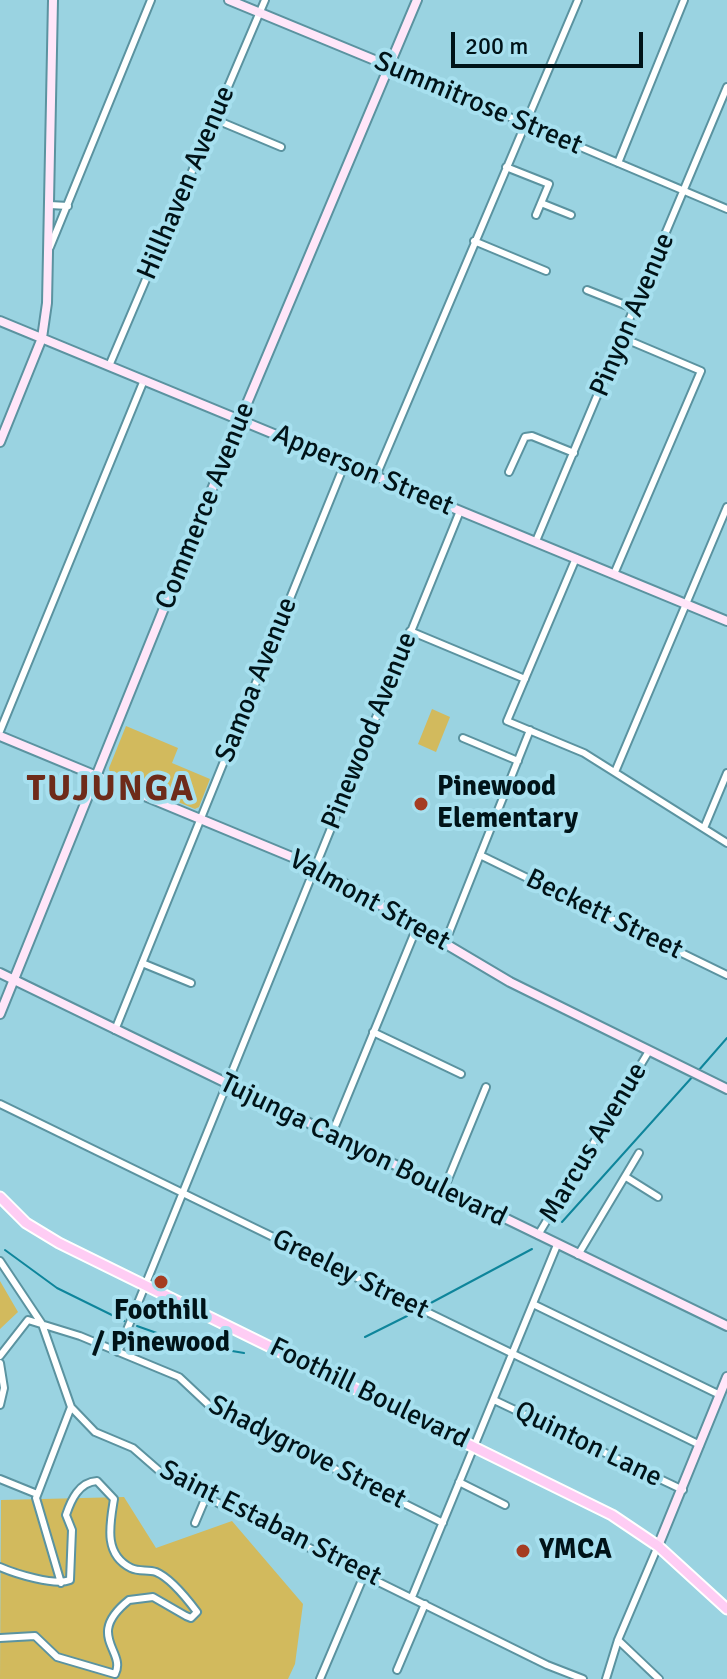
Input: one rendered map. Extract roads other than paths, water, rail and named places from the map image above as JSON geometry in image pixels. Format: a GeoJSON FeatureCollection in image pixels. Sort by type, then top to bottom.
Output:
{"type":"FeatureCollection","features":[{"type":"Feature","properties":{"kind":"main road","name":"Foothill Boulevard"},"geometry":{"type":"LineString","coordinates":[[0,1197],[41,1234],[612,1515],[658,1546],[727,1609]]}},
{"type":"Feature","properties":{"kind":"street"},"geometry":{"type":"LineString","coordinates":[[0,442],[42,338],[47,303],[53,0]]}},
{"type":"Feature","properties":{"kind":"street"},"geometry":{"type":"LineString","coordinates":[[48,250],[151,0]]}},
{"type":"Feature","properties":{"kind":"street","name":"Summitrose Street"},"geometry":{"type":"LineString","coordinates":[[229,0],[727,209]]}},
{"type":"Feature","properties":{"kind":"street","name":"Hillhaven Avenue"},"geometry":{"type":"LineString","coordinates":[[109,366],[265,0]]}},
{"type":"Feature","properties":{"kind":"street","name":"Commerce Avenue"},"geometry":{"type":"LineString","coordinates":[[0,1014],[240,420],[417,0]]}},
{"type":"Feature","properties":{"kind":"street"},"geometry":{"type":"LineString","coordinates":[[376,476],[578,0]]}},
{"type":"Feature","properties":{"kind":"street"},"geometry":{"type":"LineString","coordinates":[[618,163],[684,0]]}},
{"type":"Feature","properties":{"kind":"street","name":"Pinyon Avenue"},"geometry":{"type":"LineString","coordinates":[[536,541],[727,87]]}},
{"type":"Feature","properties":{"kind":"street"},"geometry":{"type":"LineString","coordinates":[[214,119],[281,147]]}},
{"type":"Feature","properties":{"kind":"street"},"geometry":{"type":"LineString","coordinates":[[506,167],[549,184],[536,215]]}},
{"type":"Feature","properties":{"kind":"street"},"geometry":{"type":"LineString","coordinates":[[541,203],[571,215]]}},
{"type":"Feature","properties":{"kind":"street"},"geometry":{"type":"LineString","coordinates":[[50,205],[68,206]]}},
{"type":"Feature","properties":{"kind":"street"},"geometry":{"type":"LineString","coordinates":[[474,241],[546,271]]}},
{"type":"Feature","properties":{"kind":"street"},"geometry":{"type":"LineString","coordinates":[[587,290],[635,309]]}},
{"type":"Feature","properties":{"kind":"street","name":"Apperson Street"},"geometry":{"type":"LineString","coordinates":[[0,321],[727,621]]}},
{"type":"Feature","properties":{"kind":"street"},"geometry":{"type":"LineString","coordinates":[[614,574],[701,371],[623,338]]}},
{"type":"Feature","properties":{"kind":"street"},"geometry":{"type":"LineString","coordinates":[[0,734],[144,380]]}},
{"type":"Feature","properties":{"kind":"street"},"geometry":{"type":"LineString","coordinates":[[509,472],[525,437],[532,436],[574,453]]}},
{"type":"Feature","properties":{"kind":"street","name":"Samoa Avenue"},"geometry":{"type":"LineString","coordinates":[[115,1030],[345,463]]}},
{"type":"Feature","properties":{"kind":"street"},"geometry":{"type":"LineString","coordinates":[[615,772],[727,507]]}},
{"type":"Feature","properties":{"kind":"street","name":"Pinewood Avenue"},"geometry":{"type":"LineString","coordinates":[[118,1352],[460,511]]}},
{"type":"Feature","properties":{"kind":"street"},"geometry":{"type":"LineString","coordinates":[[576,558],[507,721],[584,753],[727,843]]}},
{"type":"Feature","properties":{"kind":"street"},"geometry":{"type":"LineString","coordinates":[[410,631],[525,679]]}},
{"type":"Feature","properties":{"kind":"street"},"geometry":{"type":"LineString","coordinates":[[445,943],[530,730]]}},
{"type":"Feature","properties":{"kind":"street","name":"Valmont Street"},"geometry":{"type":"LineString","coordinates":[[0,734],[316,867],[510,982],[727,1089]]}},
{"type":"Feature","properties":{"kind":"street"},"geometry":{"type":"LineString","coordinates":[[463,738],[518,761]]}},
{"type":"Feature","properties":{"kind":"street"},"geometry":{"type":"LineString","coordinates":[[704,828],[727,773]]}},
{"type":"Feature","properties":{"kind":"street","name":"Beckett Street"},"geometry":{"type":"LineString","coordinates":[[480,855],[727,975]]}},
{"type":"Feature","properties":{"kind":"street"},"geometry":{"type":"LineString","coordinates":[[331,1136],[417,927]]}},
{"type":"Feature","properties":{"kind":"street"},"geometry":{"type":"LineString","coordinates":[[142,963],[191,983]]}},
{"type":"Feature","properties":{"kind":"street","name":"Tujunga Canyon Boulevard"},"geometry":{"type":"LineString","coordinates":[[0,973],[727,1326]]}},
{"type":"Feature","properties":{"kind":"street"},"geometry":{"type":"LineString","coordinates":[[373,1032],[461,1074]]}},
{"type":"Feature","properties":{"kind":"street","name":"Marcus Avenue"},"geometry":{"type":"LineString","coordinates":[[538,1235],[649,1051]]}},
{"type":"Feature","properties":{"kind":"street"},"geometry":{"type":"LineString","coordinates":[[444,1189],[486,1087]]}},
{"type":"Feature","properties":{"kind":"street","name":"Greeley Street"},"geometry":{"type":"LineString","coordinates":[[0,1104],[700,1445]]}},
{"type":"Feature","properties":{"kind":"street"},"geometry":{"type":"LineString","coordinates":[[578,1255],[639,1153]]}},
{"type":"Feature","properties":{"kind":"street"},"geometry":{"type":"LineString","coordinates":[[626,1177],[658,1197]]}},
{"type":"Feature","properties":{"kind":"street","name":"Marcus Avenue"},"geometry":{"type":"LineString","coordinates":[[412,1597],[557,1245]]}},
{"type":"Feature","properties":{"kind":"street","name":"Saint Estaban Street"},"geometry":{"type":"LineString","coordinates":[[0,1261],[42,1324],[71,1407],[95,1432],[133,1448],[164,1475],[206,1497],[583,1679]]}},
{"type":"Feature","properties":{"kind":"street"},"geometry":{"type":"LineString","coordinates":[[533,1304],[720,1395]]}},
{"type":"Feature","properties":{"kind":"street"},"geometry":{"type":"LineString","coordinates":[[0,1356],[18,1336],[24,1322],[28,1320],[42,1324]]}},
{"type":"Feature","properties":{"kind":"street","name":"Shadygrove Street"},"geometry":{"type":"LineString","coordinates":[[42,1324],[179,1377],[211,1407],[443,1523]]}},
{"type":"Feature","properties":{"kind":"street"},"geometry":{"type":"LineString","coordinates":[[0,1363],[4,1388],[0,1405]]}},
{"type":"Feature","properties":{"kind":"street"},"geometry":{"type":"LineString","coordinates":[[606,1679],[618,1640],[683,1490],[727,1377]]}},
{"type":"Feature","properties":{"kind":"street","name":"Quinton Lane"},"geometry":{"type":"LineString","coordinates":[[494,1400],[683,1490]]}},
{"type":"Feature","properties":{"kind":"street"},"geometry":{"type":"LineString","coordinates":[[61,1583],[37,1494],[71,1407]]}},
{"type":"Feature","properties":{"kind":"street"},"geometry":{"type":"LineString","coordinates":[[0,1479],[37,1494]]}},
{"type":"Feature","properties":{"kind":"street"},"geometry":{"type":"LineString","coordinates":[[0,1567],[23,1577],[49,1578],[61,1583],[70,1580],[73,1574],[72,1530],[66,1515],[69,1505],[85,1483],[97,1481],[114,1499],[109,1535],[119,1557],[129,1567],[155,1572],[165,1578],[197,1612],[191,1618],[170,1605],[144,1597],[129,1600],[109,1621],[107,1634],[117,1663],[115,1674],[57,1657],[35,1636],[0,1638]]}},
{"type":"Feature","properties":{"kind":"street"},"geometry":{"type":"LineString","coordinates":[[459,1482],[505,1505]]}},
{"type":"Feature","properties":{"kind":"street"},"geometry":{"type":"LineString","coordinates":[[195,1523],[206,1497]]}},
{"type":"Feature","properties":{"kind":"street"},"geometry":{"type":"LineString","coordinates":[[320,1679],[365,1573]]}},
{"type":"Feature","properties":{"kind":"street"},"geometry":{"type":"LineString","coordinates":[[397,1670],[425,1604]]}},
{"type":"Feature","properties":{"kind":"street"},"geometry":{"type":"LineString","coordinates":[[618,1640],[659,1679]]}},
{"type":"Feature","properties":{"kind":"waterway"},"geometry":{"type":"LineString","coordinates":[[699,1070],[727,1038]]}},
{"type":"Feature","properties":{"kind":"waterway"},"geometry":{"type":"LineString","coordinates":[[562,1222],[694,1075]]}},
{"type":"Feature","properties":{"kind":"waterway"},"geometry":{"type":"LineString","coordinates":[[427,1305],[532,1249]]}},
{"type":"Feature","properties":{"kind":"waterway"},"geometry":{"type":"LineString","coordinates":[[5,1250],[57,1288],[124,1321]]}},
{"type":"Feature","properties":{"kind":"waterway"},"geometry":{"type":"LineString","coordinates":[[365,1337],[407,1316]]}},
{"type":"Feature","properties":{"kind":"waterway"},"geometry":{"type":"LineString","coordinates":[[137,1326],[185,1343],[244,1353]]}},
{"type":"Feature","properties":{"kind":"place","name":"Pinewood Elementary"},"geometry":{"type":"Point","coordinates":[421,804]}},
{"type":"Feature","properties":{"kind":"place","name":"Foothill / Pinewood"},"geometry":{"type":"Point","coordinates":[161,1282]}},
{"type":"Feature","properties":{"kind":"place","name":"YMCA"},"geometry":{"type":"Point","coordinates":[523,1551]}},
{"type":"Feature","properties":{"kind":"district","name":"TUJUNGA"},"geometry":{"type":"Point","coordinates":[111,791]}}]}
